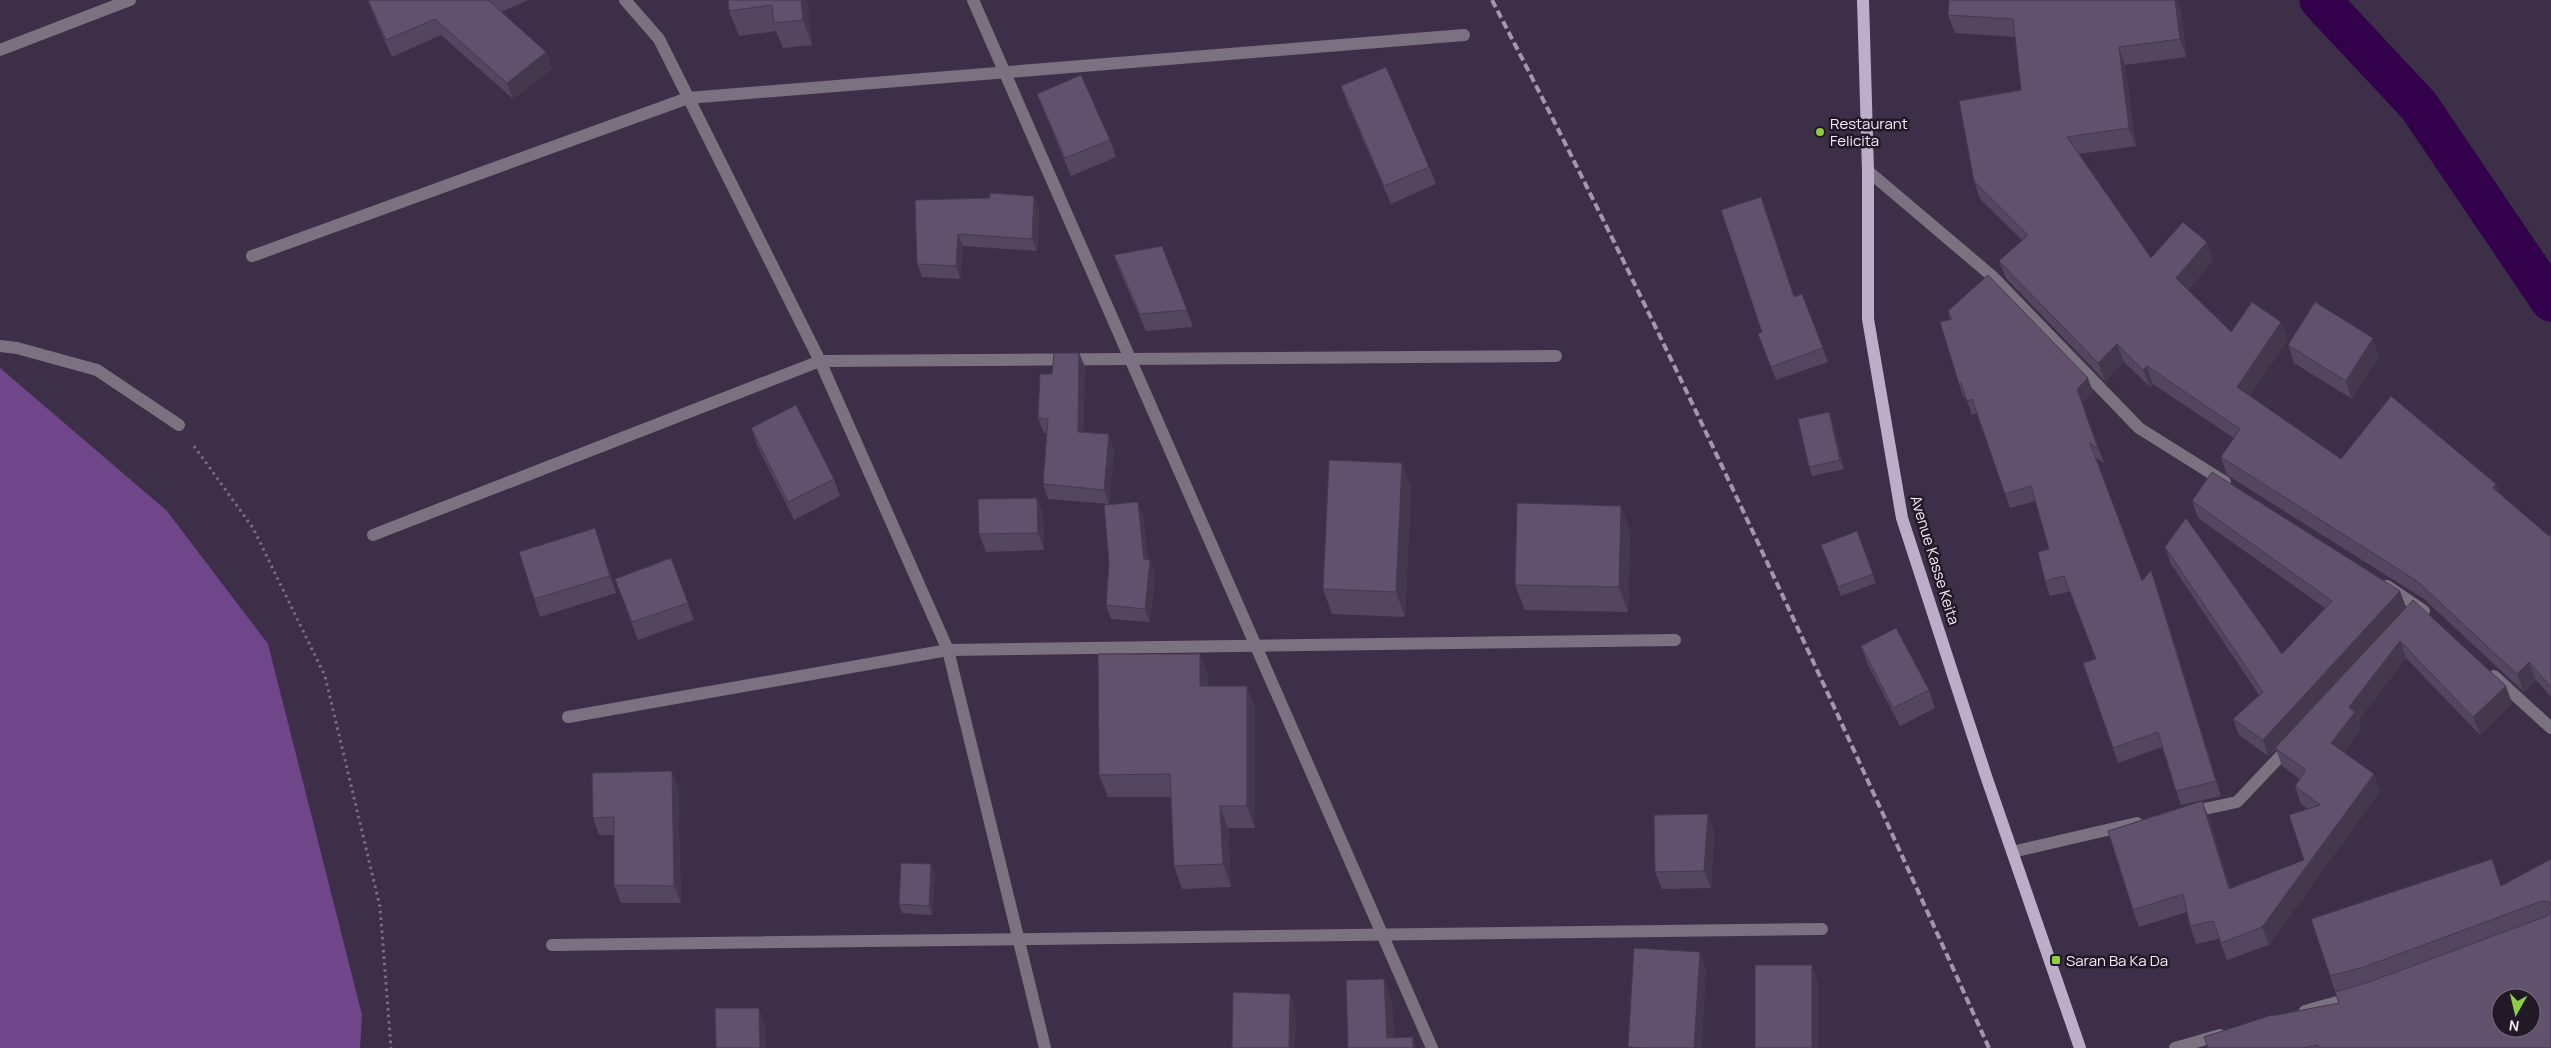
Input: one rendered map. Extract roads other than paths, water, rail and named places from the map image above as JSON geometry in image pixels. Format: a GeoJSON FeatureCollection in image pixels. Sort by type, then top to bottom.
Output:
{"type":"FeatureCollection","features":[{"type":"Feature","properties":{"kind":"main road","name":"Avenue Kasse Keita"},"geometry":{"type":"LineString","coordinates":[[1863,0],[1868,171],[1868,319],[1902,518],[2012,852],[2080,1048]]}},
{"type":"Feature","properties":{"kind":"street"},"geometry":{"type":"LineString","coordinates":[[0,50],[130,0]]}},
{"type":"Feature","properties":{"kind":"street"},"geometry":{"type":"LineString","coordinates":[[625,0],[659,39],[820,361],[948,650],[1045,1048]]}},
{"type":"Feature","properties":{"kind":"street"},"geometry":{"type":"LineString","coordinates":[[972,0],[1432,1048]]}},
{"type":"Feature","properties":{"kind":"street"},"geometry":{"type":"LineString","coordinates":[[252,256],[688,98],[1464,35]]}},
{"type":"Feature","properties":{"kind":"street"},"geometry":{"type":"LineString","coordinates":[[1868,171],[1992,276],[2139,428],[2238,491]]}},
{"type":"Feature","properties":{"kind":"street"},"geometry":{"type":"LineString","coordinates":[[0,346],[17,348],[96,370],[179,425]]}},
{"type":"Feature","properties":{"kind":"street"},"geometry":{"type":"LineString","coordinates":[[374,535],[820,361],[1556,356]]}},
{"type":"Feature","properties":{"kind":"street"},"geometry":{"type":"LineString","coordinates":[[2378,580],[2432,621]]}},
{"type":"Feature","properties":{"kind":"street"},"geometry":{"type":"LineString","coordinates":[[568,717],[948,650],[1676,640]]}},
{"type":"Feature","properties":{"kind":"street"},"geometry":{"type":"LineString","coordinates":[[2484,668],[2551,728]]}},
{"type":"Feature","properties":{"kind":"street"},"geometry":{"type":"LineString","coordinates":[[2179,814],[2237,802],[2298,737]]}},
{"type":"Feature","properties":{"kind":"street"},"geometry":{"type":"LineString","coordinates":[[2012,852],[2150,820]]}},
{"type":"Feature","properties":{"kind":"street"},"geometry":{"type":"LineString","coordinates":[[552,945],[1822,930]]}},
{"type":"Feature","properties":{"kind":"street"},"geometry":{"type":"LineString","coordinates":[[2296,1014],[2363,995]]}},
{"type":"Feature","properties":{"kind":"street"},"geometry":{"type":"LineString","coordinates":[[2175,1048],[2229,1032]]}},
{"type":"Feature","properties":{"kind":"waterway"},"geometry":{"type":"LineString","coordinates":[[2320,0],[2419,106],[2551,301]]}},
{"type":"Feature","properties":{"kind":"railway"},"geometry":{"type":"LineString","coordinates":[[1492,0],[1558,129],[1686,390],[1809,652],[1989,1048]]}},
{"type":"Feature","properties":{"kind":"place","name":"Restaurant Felicita"},"geometry":{"type":"Point","coordinates":[1820,132]}},
{"type":"Feature","properties":{"kind":"place","name":"Saran Ba Ka Da"},"geometry":{"type":"Point","coordinates":[2056,960]}}]}
